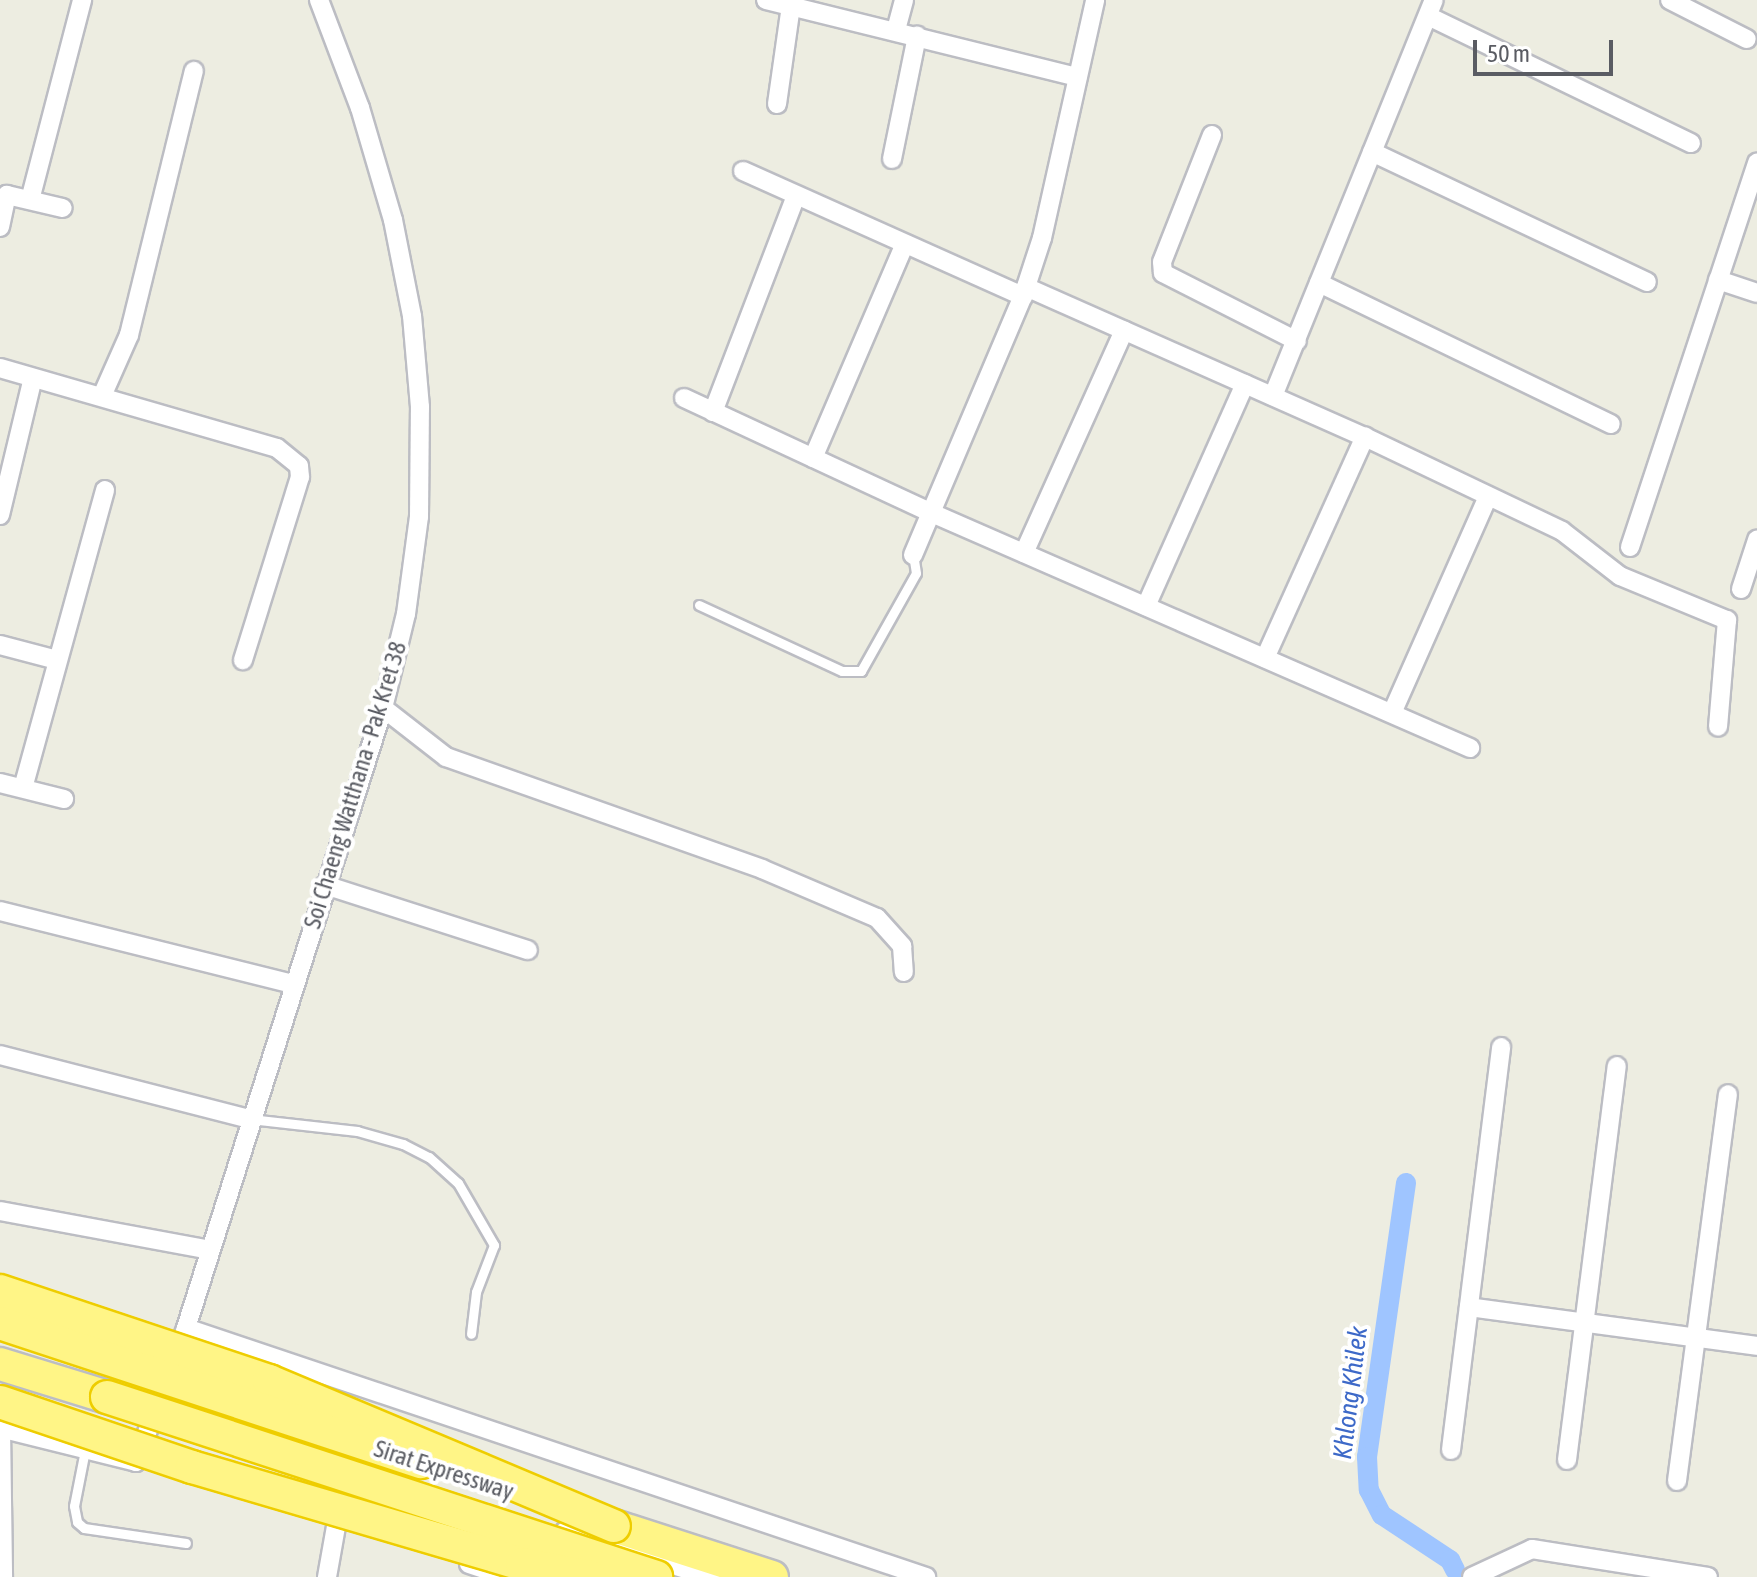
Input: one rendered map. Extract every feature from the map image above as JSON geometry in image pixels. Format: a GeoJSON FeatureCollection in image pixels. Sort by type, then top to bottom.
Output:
{"type":"FeatureCollection","features":[{"type":"Feature","properties":{"kind":"highway"},"geometry":{"type":"LineString","coordinates":[[0,1291],[269,1381],[614,1526]]}},
{"type":"Feature","properties":{"kind":"highway"},"geometry":{"type":"LineString","coordinates":[[0,1323],[110,1382]]}},
{"type":"Feature","properties":{"kind":"highway"},"geometry":{"type":"LineString","coordinates":[[0,1364],[110,1382]]}},
{"type":"Feature","properties":{"kind":"highway","name":"Sirat Expressway"},"geometry":{"type":"LineString","coordinates":[[110,1382],[614,1526],[772,1577]]}},
{"type":"Feature","properties":{"kind":"highway","name":"Sirat Expressway"},"geometry":{"type":"LineString","coordinates":[[110,1382],[656,1577]]}},
{"type":"Feature","properties":{"kind":"highway"},"geometry":{"type":"LineString","coordinates":[[0,1402],[192,1467],[522,1564],[590,1577]]}},
{"type":"Feature","properties":{"kind":"street"},"geometry":{"type":"LineString","coordinates":[[30,200],[82,0]]}},
{"type":"Feature","properties":{"kind":"street","name":"Soi Chaeng Watthana - Pak Kret 38"},"geometry":{"type":"LineString","coordinates":[[146,1437],[186,1328],[292,984],[383,708],[406,614],[419,517],[418,376],[393,220],[360,108],[319,0]]}},
{"type":"Feature","properties":{"kind":"street"},"geometry":{"type":"LineString","coordinates":[[766,0],[1078,77]]}},
{"type":"Feature","properties":{"kind":"street"},"geometry":{"type":"LineString","coordinates":[[896,30],[904,0]]}},
{"type":"Feature","properties":{"kind":"street"},"geometry":{"type":"LineString","coordinates":[[913,555],[934,514],[1025,292],[1095,0]]}},
{"type":"Feature","properties":{"kind":"street"},"geometry":{"type":"LineString","coordinates":[[1670,0],[1747,39]]}},
{"type":"Feature","properties":{"kind":"street"},"geometry":{"type":"LineString","coordinates":[[777,104],[791,6]]}},
{"type":"Feature","properties":{"kind":"street"},"geometry":{"type":"LineString","coordinates":[[1273,396],[1431,8],[1691,143]]}},
{"type":"Feature","properties":{"kind":"street"},"geometry":{"type":"LineString","coordinates":[[892,159],[917,36]]}},
{"type":"Feature","properties":{"kind":"street"},"geometry":{"type":"LineString","coordinates":[[102,396],[129,335],[194,71]]}},
{"type":"Feature","properties":{"kind":"street"},"geometry":{"type":"LineString","coordinates":[[1212,135],[1162,262],[1163,273],[1297,341]]}},
{"type":"Feature","properties":{"kind":"street"},"geometry":{"type":"LineString","coordinates":[[1372,152],[1647,282]]}},
{"type":"Feature","properties":{"kind":"street"},"geometry":{"type":"LineString","coordinates":[[1630,547],[1757,162]]}},
{"type":"Feature","properties":{"kind":"street"},"geometry":{"type":"LineString","coordinates":[[743,171],[904,246],[1124,330],[1365,437],[1562,531],[1620,576],[1727,620],[1718,727]]}},
{"type":"Feature","properties":{"kind":"street"},"geometry":{"type":"LineString","coordinates":[[0,227],[7,195],[63,208]]}},
{"type":"Feature","properties":{"kind":"street"},"geometry":{"type":"LineString","coordinates":[[713,412],[796,196]]}},
{"type":"Feature","properties":{"kind":"street"},"geometry":{"type":"LineString","coordinates":[[813,458],[904,246]]}},
{"type":"Feature","properties":{"kind":"street"},"geometry":{"type":"LineString","coordinates":[[1718,280],[1757,293]]}},
{"type":"Feature","properties":{"kind":"street"},"geometry":{"type":"LineString","coordinates":[[1319,283],[1611,424]]}},
{"type":"Feature","properties":{"kind":"street"},"geometry":{"type":"LineString","coordinates":[[1024,553],[1124,330]]}},
{"type":"Feature","properties":{"kind":"street"},"geometry":{"type":"LineString","coordinates":[[0,368],[277,448],[299,466],[300,477],[243,660]]}},
{"type":"Feature","properties":{"kind":"street"},"geometry":{"type":"LineString","coordinates":[[0,515],[33,378]]}},
{"type":"Feature","properties":{"kind":"street"},"geometry":{"type":"LineString","coordinates":[[1146,606],[1245,384]]}},
{"type":"Feature","properties":{"kind":"street"},"geometry":{"type":"LineString","coordinates":[[684,398],[934,514],[1470,748]]}},
{"type":"Feature","properties":{"kind":"street"},"geometry":{"type":"LineString","coordinates":[[1265,658],[1365,437]]}},
{"type":"Feature","properties":{"kind":"street"},"geometry":{"type":"LineString","coordinates":[[23,788],[105,490]]}},
{"type":"Feature","properties":{"kind":"street"},"geometry":{"type":"LineString","coordinates":[[1392,713],[1488,496]]}},
{"type":"Feature","properties":{"kind":"street"},"geometry":{"type":"LineString","coordinates":[[1741,589],[1757,540]]}},
{"type":"Feature","properties":{"kind":"street"},"geometry":{"type":"LineString","coordinates":[[0,645],[57,660]]}},
{"type":"Feature","properties":{"kind":"street"},"geometry":{"type":"LineString","coordinates":[[383,708],[446,757],[762,869],[877,918],[902,946],[904,972]]}},
{"type":"Feature","properties":{"kind":"street"},"geometry":{"type":"LineString","coordinates":[[0,783],[64,799]]}},
{"type":"Feature","properties":{"kind":"street"},"geometry":{"type":"LineString","coordinates":[[325,885],[528,950]]}},
{"type":"Feature","properties":{"kind":"street"},"geometry":{"type":"LineString","coordinates":[[0,911],[292,984]]}},
{"type":"Feature","properties":{"kind":"street"},"geometry":{"type":"LineString","coordinates":[[1451,1450],[1501,1047]]}},
{"type":"Feature","properties":{"kind":"street"},"geometry":{"type":"LineString","coordinates":[[0,1055],[250,1119]]}},
{"type":"Feature","properties":{"kind":"street"},"geometry":{"type":"LineString","coordinates":[[1567,1460],[1617,1066]]}},
{"type":"Feature","properties":{"kind":"street"},"geometry":{"type":"LineString","coordinates":[[1677,1481],[1728,1094]]}},
{"type":"Feature","properties":{"kind":"street"},"geometry":{"type":"LineString","coordinates":[[0,1211],[210,1250]]}},
{"type":"Feature","properties":{"kind":"street"},"geometry":{"type":"LineString","coordinates":[[0,1270],[7,1281],[0,1304],[26,1314],[82,1353],[110,1382]]}},
{"type":"Feature","properties":{"kind":"street"},"geometry":{"type":"LineString","coordinates":[[1469,1307],[1757,1346]]}},
{"type":"Feature","properties":{"kind":"street"},"geometry":{"type":"LineString","coordinates":[[186,1328],[926,1577]]}},
{"type":"Feature","properties":{"kind":"street"},"geometry":{"type":"LineString","coordinates":[[0,1355],[110,1382],[158,1404],[711,1577]]}},
{"type":"Feature","properties":{"kind":"street"},"geometry":{"type":"LineString","coordinates":[[3,1577],[0,1428],[136,1462],[146,1437],[314,1492],[333,1505],[337,1521],[327,1577]]}},
{"type":"Feature","properties":{"kind":"street"},"geometry":{"type":"LineString","coordinates":[[337,1521],[508,1577]]}},
{"type":"Feature","properties":{"kind":"street"},"geometry":{"type":"LineString","coordinates":[[1472,1577],[1532,1549],[1708,1577]]}},
{"type":"Feature","properties":{"kind":"lane"},"geometry":{"type":"LineString","coordinates":[[699,605],[842,671],[861,671],[916,573],[913,555]]}},
{"type":"Feature","properties":{"kind":"lane"},"geometry":{"type":"LineString","coordinates":[[250,1119],[357,1131],[403,1144],[429,1157],[458,1183],[494,1245],[476,1292],[471,1334]]}},
{"type":"Feature","properties":{"kind":"lane"},"geometry":{"type":"LineString","coordinates":[[85,1450],[76,1490],[77,1522],[84,1528],[186,1543]]}},
{"type":"Feature","properties":{"kind":"waterway","name":"Khlong Khilek"},"geometry":{"type":"LineString","coordinates":[[1406,1183],[1367,1457],[1369,1490],[1382,1515],[1450,1560],[1455,1570]]}}]}
